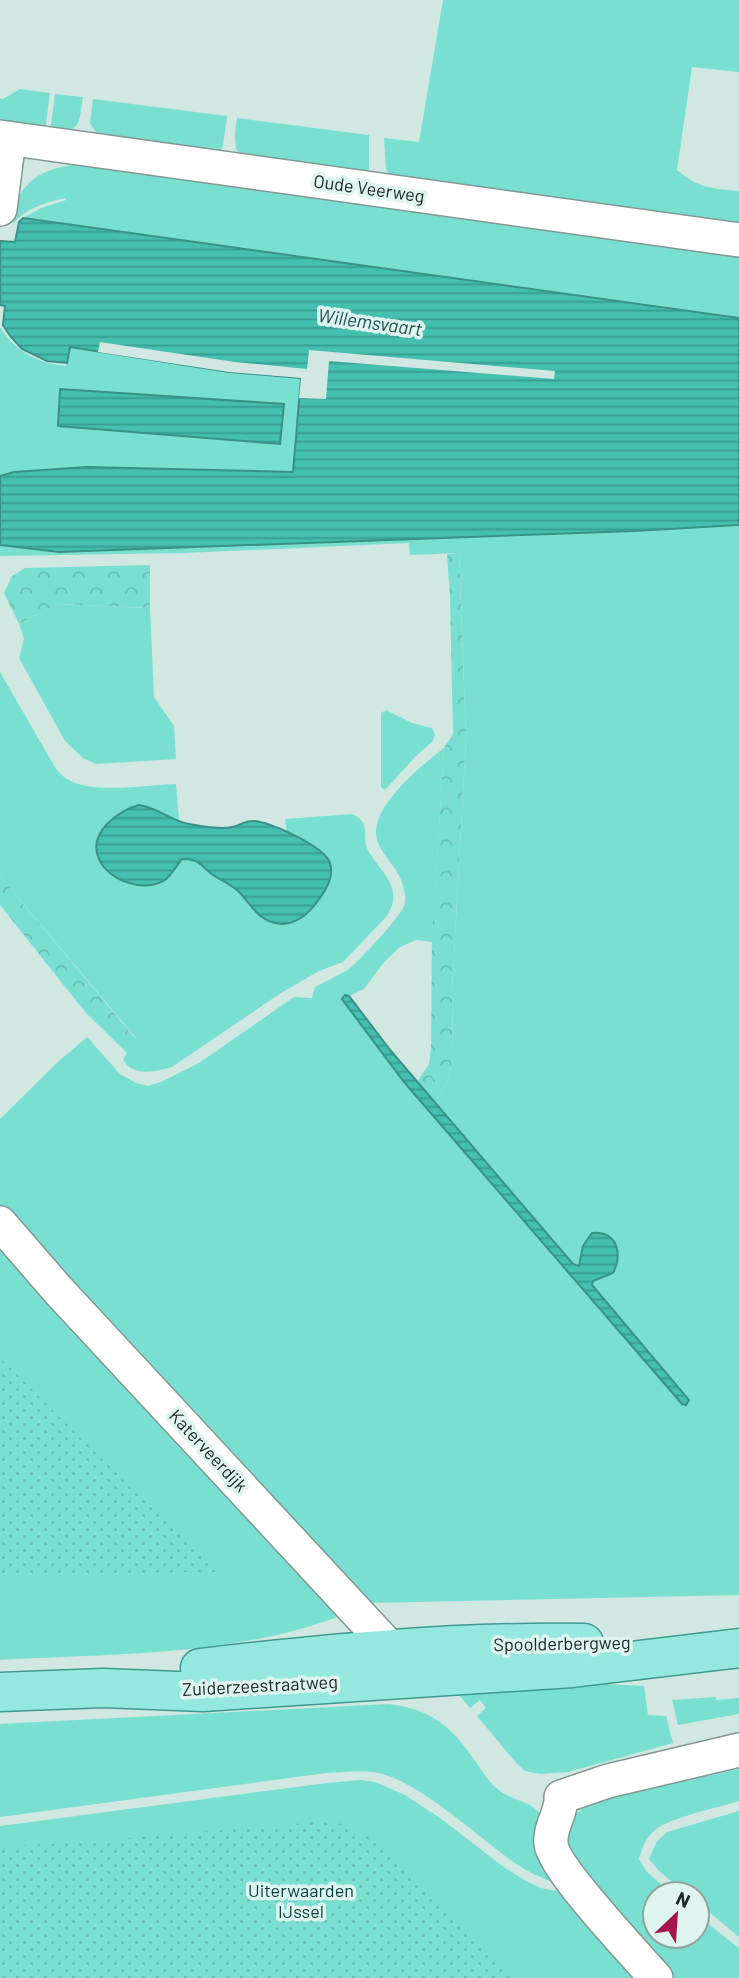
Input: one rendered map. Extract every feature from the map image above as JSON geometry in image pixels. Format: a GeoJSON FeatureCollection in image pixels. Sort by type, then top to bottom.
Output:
{"type":"FeatureCollection","features":[{"type":"Feature","properties":{"kind":"main road","name":"Spoolderbergweg"},"geometry":{"type":"LineString","coordinates":[[404,1663],[511,1643],[642,1643],[735,1648]]}},
{"type":"Feature","properties":{"kind":"main road","name":"Zuiderzeestraatweg"},"geometry":{"type":"LineString","coordinates":[[0,1692],[103,1688],[188,1669],[293,1657],[404,1663]]}},
{"type":"Feature","properties":{"kind":"street"},"geometry":{"type":"LineString","coordinates":[[0,209],[5,138]]}},
{"type":"Feature","properties":{"kind":"street","name":"Oude Veerweg"},"geometry":{"type":"LineString","coordinates":[[5,138],[739,240]]}},
{"type":"Feature","properties":{"kind":"street","name":"Katerveerdijk"},"geometry":{"type":"LineString","coordinates":[[0,1223],[58,1290],[404,1663]]}},
{"type":"Feature","properties":{"kind":"street"},"geometry":{"type":"LineString","coordinates":[[656,1978],[556,1858],[551,1846],[551,1832],[561,1805],[561,1797],[608,1781],[739,1750]]}},
{"type":"Feature","properties":{"kind":"green space"},"geometry":{"type":"Polygon","coordinates":[[[443,0],[739,0],[739,72],[692,67],[677,170],[699,184],[739,191],[739,228],[392,180],[386,169],[384,138],[419,142],[443,0]]]}},
{"type":"Feature","properties":{"kind":"green space"},"geometry":{"type":"Polygon","coordinates":[[[20,89],[50,93],[45,131],[0,124],[0,98],[3,99],[20,89]]]}},
{"type":"Feature","properties":{"kind":"green space"},"geometry":{"type":"Polygon","coordinates":[[[55,94],[83,97],[79,121],[73,128],[50,132],[55,94]]]}},
{"type":"Feature","properties":{"kind":"green space"},"geometry":{"type":"Polygon","coordinates":[[[93,99],[227,116],[223,146],[218,155],[100,139],[90,123],[93,99]]]}},
{"type":"Feature","properties":{"kind":"green space"},"geometry":{"type":"Polygon","coordinates":[[[237,118],[369,135],[369,169],[364,176],[242,159],[235,144],[237,118]]]}},
{"type":"Feature","properties":{"kind":"green space"},"geometry":{"type":"Polygon","coordinates":[[[96,162],[739,253],[739,318],[23,218],[66,198],[31,210],[14,223],[8,221],[19,196],[34,179],[52,170],[96,162]]]}},
{"type":"Feature","properties":{"kind":"green space"},"geometry":{"type":"Polygon","coordinates":[[[0,327],[20,350],[28,355],[66,366],[70,347],[229,372],[301,378],[293,472],[87,467],[14,472],[0,476],[0,327]],[[60,389],[58,426],[280,443],[283,404],[60,389]]]}},
{"type":"Feature","properties":{"kind":"green space"},"geometry":{"type":"Polygon","coordinates":[[[739,525],[739,1595],[368,1603],[0,1208],[0,1119],[87,1037],[120,1074],[148,1086],[199,1063],[294,997],[312,998],[315,987],[353,966],[387,929],[405,903],[401,880],[377,840],[377,822],[401,786],[444,748],[432,942],[416,940],[400,947],[384,962],[364,989],[349,996],[345,995],[404,1082],[682,1404],[689,1402],[592,1285],[593,1281],[613,1273],[583,1246],[579,1266],[573,1264],[435,1103],[448,1081],[453,1055],[452,991],[466,738],[459,553],[410,555],[409,543],[184,553],[0,556],[0,545],[59,552],[739,525]]]}},
{"type":"Feature","properties":{"kind":"green space"},"geometry":{"type":"Polygon","coordinates":[[[459,553],[466,738],[452,991],[453,1055],[448,1081],[435,1103],[417,1082],[429,1064],[431,1048],[432,934],[444,748],[453,734],[447,554],[459,553]]]}},
{"type":"Feature","properties":{"kind":"green space"},"geometry":{"type":"Polygon","coordinates":[[[150,565],[150,608],[58,604],[19,624],[4,593],[12,576],[25,568],[150,565]]]}},
{"type":"Feature","properties":{"kind":"green space"},"geometry":{"type":"Polygon","coordinates":[[[58,604],[150,608],[154,697],[174,726],[176,759],[96,764],[83,758],[65,741],[19,658],[24,639],[19,624],[58,604]]]}},
{"type":"Feature","properties":{"kind":"green space"},"geometry":{"type":"Polygon","coordinates":[[[0,672],[56,769],[67,779],[92,787],[106,788],[176,784],[179,821],[174,819],[122,880],[135,884],[154,884],[172,874],[182,859],[193,860],[236,889],[250,907],[276,923],[284,924],[304,916],[330,865],[324,854],[287,832],[285,819],[352,814],[362,821],[369,852],[393,890],[391,907],[386,917],[343,962],[319,971],[281,993],[172,1067],[152,1071],[133,1069],[123,1060],[135,1037],[0,876],[0,672]]]}},
{"type":"Feature","properties":{"kind":"green space"},"geometry":{"type":"Polygon","coordinates":[[[386,710],[412,723],[432,728],[435,735],[432,742],[385,790],[381,787],[381,713],[386,710]]]}},
{"type":"Feature","properties":{"kind":"green space"},"geometry":{"type":"Polygon","coordinates":[[[0,876],[135,1038],[127,1053],[85,1012],[0,905],[0,876]]]}},
{"type":"Feature","properties":{"kind":"green space"},"geometry":{"type":"Polygon","coordinates":[[[0,1238],[336,1611],[337,1617],[297,1630],[214,1646],[127,1654],[0,1660],[0,1238]]]}},
{"type":"Feature","properties":{"kind":"green space"},"geometry":{"type":"Polygon","coordinates":[[[0,1358],[217,1572],[0,1574],[0,1358]]]}},
{"type":"Feature","properties":{"kind":"green space"},"geometry":{"type":"Polygon","coordinates":[[[512,1679],[644,1686],[648,1715],[666,1716],[673,1743],[568,1772],[540,1774],[525,1771],[477,1716],[486,1708],[480,1700],[470,1708],[460,1696],[459,1683],[512,1679]]]}},
{"type":"Feature","properties":{"kind":"green space"},"geometry":{"type":"Polygon","coordinates":[[[716,1697],[716,1700],[739,1698],[739,1714],[678,1725],[672,1700],[716,1697]]]}},
{"type":"Feature","properties":{"kind":"green space"},"geometry":{"type":"Polygon","coordinates":[[[389,1704],[418,1711],[440,1722],[467,1749],[496,1788],[537,1810],[541,1815],[556,1879],[552,1882],[526,1870],[429,1798],[392,1777],[374,1772],[326,1773],[0,1817],[0,1724],[389,1704]]]}},
{"type":"Feature","properties":{"kind":"green space"},"geometry":{"type":"Polygon","coordinates":[[[739,1769],[739,1801],[682,1817],[662,1826],[647,1839],[639,1859],[646,1871],[656,1880],[641,1880],[641,1948],[602,1902],[563,1836],[569,1821],[589,1802],[739,1769]]]}},
{"type":"Feature","properties":{"kind":"green space","name":"Uiterwaarden IJssel"},"geometry":{"type":"Polygon","coordinates":[[[360,1780],[375,1782],[405,1795],[528,1882],[541,1888],[567,1893],[641,1978],[0,1978],[0,1826],[360,1780]]]}},
{"type":"Feature","properties":{"kind":"green space"},"geometry":{"type":"Polygon","coordinates":[[[739,1811],[739,1937],[711,1914],[711,1880],[670,1880],[649,1859],[657,1841],[667,1832],[739,1811]]]}},
{"type":"Feature","properties":{"kind":"green space","name":"Uiterwaarden IJssel"},"geometry":{"type":"Polygon","coordinates":[[[317,1822],[344,1824],[368,1837],[518,1978],[0,1978],[0,1847],[317,1822]]]}},
{"type":"Feature","properties":{"kind":"green space"},"geometry":{"type":"Polygon","coordinates":[[[711,1926],[739,1948],[739,1978],[666,1978],[642,1950],[711,1950],[711,1926]]]}},
{"type":"Feature","properties":{"kind":"water","name":"Willemsvaart"},"geometry":{"type":"Polygon","coordinates":[[[23,218],[739,318],[739,525],[59,552],[0,545],[0,476],[14,472],[87,467],[293,472],[301,378],[229,372],[70,347],[67,363],[47,361],[22,349],[3,325],[5,306],[0,305],[0,241],[15,242],[19,222],[23,218]]]}},
{"type":"Feature","properties":{"kind":"water"},"geometry":{"type":"Polygon","coordinates":[[[60,389],[284,404],[280,444],[58,426],[60,389]]]}},
{"type":"Feature","properties":{"kind":"water"},"geometry":{"type":"Polygon","coordinates":[[[139,805],[189,824],[221,828],[252,821],[270,825],[307,842],[326,857],[331,868],[329,882],[309,912],[294,922],[282,924],[262,917],[237,890],[200,863],[191,860],[182,859],[165,880],[157,884],[128,883],[104,867],[96,850],[97,841],[101,832],[114,818],[139,805]]]}},
{"type":"Feature","properties":{"kind":"water"},"geometry":{"type":"Polygon","coordinates":[[[345,995],[349,996],[391,1051],[573,1264],[579,1266],[583,1246],[592,1233],[600,1233],[612,1240],[617,1251],[613,1273],[593,1281],[592,1285],[689,1400],[686,1405],[682,1404],[404,1082],[344,1002],[342,999],[345,995]]]}},
{"type":"Feature","properties":{"kind":"pier"},"geometry":{"type":"Polygon","coordinates":[[[100,342],[235,362],[307,369],[309,350],[555,371],[554,379],[329,361],[326,399],[299,398],[301,378],[229,372],[98,352],[100,342]]]}}]}
